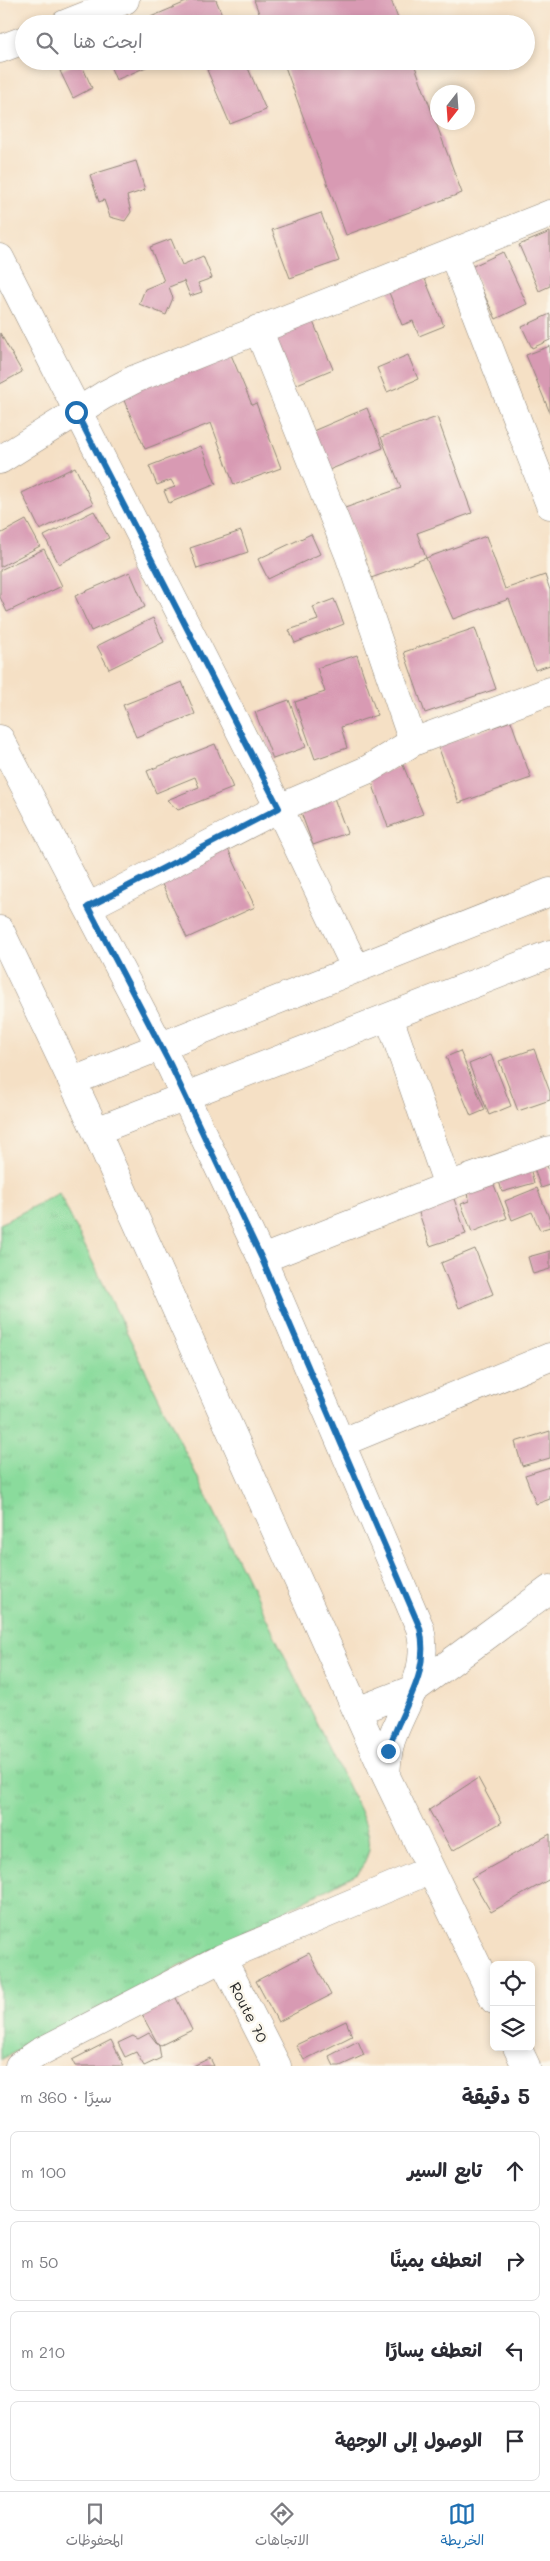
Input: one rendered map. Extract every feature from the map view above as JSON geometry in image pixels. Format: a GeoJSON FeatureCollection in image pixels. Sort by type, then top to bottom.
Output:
{"type":"FeatureCollection","features":[{"type":"Feature","properties":{"kind":"street"},"geometry":{"type":"LineString","coordinates":[[87,15],[125,0]]}},
{"type":"Feature","properties":{"kind":"street"},"geometry":{"type":"LineString","coordinates":[[0,49],[15,43]]}},
{"type":"Feature","properties":{"kind":"street"},"geometry":{"type":"LineString","coordinates":[[0,460],[76,412],[136,379],[550,214]]}},
{"type":"Feature","properties":{"kind":"street"},"geometry":{"type":"LineString","coordinates":[[453,254],[550,505]]}},
{"type":"Feature","properties":{"kind":"street"},"geometry":{"type":"LineString","coordinates":[[0,258],[76,412],[279,808],[356,969]]}},
{"type":"Feature","properties":{"kind":"street"},"geometry":{"type":"LineString","coordinates":[[258,329],[349,555],[412,742]]}},
{"type":"Feature","properties":{"kind":"street"},"geometry":{"type":"LineString","coordinates":[[88,907],[279,808],[367,770],[412,742],[550,691]]}},
{"type":"Feature","properties":{"kind":"street"},"geometry":{"type":"LineString","coordinates":[[0,739],[160,1046],[262,1259],[342,1442],[420,1628],[424,1645],[416,1688],[394,1730],[388,1751],[386,1776]]}},
{"type":"Feature","properties":{"kind":"street"},"geometry":{"type":"LineString","coordinates":[[73,1080],[550,892]]}},
{"type":"Feature","properties":{"kind":"street"},"geometry":{"type":"LineString","coordinates":[[0,930],[73,1080],[386,1776],[490,1992]]}},
{"type":"Feature","properties":{"kind":"street"},"geometry":{"type":"LineString","coordinates":[[96,1131],[550,954]]}},
{"type":"Feature","properties":{"kind":"street"},"geometry":{"type":"LineString","coordinates":[[389,1017],[448,1186]]}},
{"type":"Feature","properties":{"kind":"street"},"geometry":{"type":"LineString","coordinates":[[262,1259],[448,1186],[550,1150]]}},
{"type":"Feature","properties":{"kind":"street"},"geometry":{"type":"LineString","coordinates":[[342,1442],[550,1358]]}},
{"type":"Feature","properties":{"kind":"street"},"geometry":{"type":"LineString","coordinates":[[357,1711],[416,1688],[550,1589]]}},
{"type":"Feature","properties":{"kind":"street"},"geometry":{"type":"LineString","coordinates":[[34,2062],[222,1958],[430,1870]]}},
{"type":"Feature","properties":{"kind":"street","name":"Route 70"},"geometry":{"type":"LineString","coordinates":[[222,1958],[277,2066]]}},
{"type":"Feature","properties":{"kind":"street"},"geometry":{"type":"LineString","coordinates":[[519,2051],[526,2066]]}},
{"type":"Feature","properties":{"kind":"green space"},"geometry":{"type":"Polygon","coordinates":[[[59,1193],[362,1815],[368,1831],[369,1845],[366,1858],[358,1873],[0,2060],[0,1224],[59,1193]]]}},
{"type":"Feature","properties":{"kind":"building"},"geometry":{"type":"Polygon","coordinates":[[[191,0],[216,0],[222,15],[155,15],[191,0]]]}},
{"type":"Feature","properties":{"kind":"building"},"geometry":{"type":"Polygon","coordinates":[[[254,0],[391,0],[397,15],[260,15],[254,0]]]}},
{"type":"Feature","properties":{"kind":"building"},"geometry":{"type":"Polygon","coordinates":[[[84,70],[92,88],[73,98],[60,71],[84,70]]]}},
{"type":"Feature","properties":{"kind":"building"},"geometry":{"type":"Polygon","coordinates":[[[112,70],[139,70],[116,80],[112,70]]]}},
{"type":"Feature","properties":{"kind":"building"},"geometry":{"type":"Polygon","coordinates":[[[207,70],[249,70],[266,110],[230,124],[207,70]]]}},
{"type":"Feature","properties":{"kind":"building"},"geometry":{"type":"Polygon","coordinates":[[[286,70],[416,70],[430,107],[430,130],[439,130],[462,193],[346,235],[286,70]]]}},
{"type":"Feature","properties":{"kind":"building"},"geometry":{"type":"Polygon","coordinates":[[[136,161],[145,190],[127,196],[131,212],[125,221],[110,217],[104,200],[99,202],[90,175],[136,161]]]}},
{"type":"Feature","properties":{"kind":"building"},"geometry":{"type":"Polygon","coordinates":[[[321,213],[339,261],[290,278],[272,230],[321,213]]]}},
{"type":"Feature","properties":{"kind":"building"},"geometry":{"type":"Polygon","coordinates":[[[550,232],[550,286],[539,291],[519,245],[550,232]]]}},
{"type":"Feature","properties":{"kind":"building"},"geometry":{"type":"Polygon","coordinates":[[[171,239],[182,265],[203,256],[212,278],[198,283],[202,292],[190,296],[184,281],[169,287],[173,298],[166,315],[139,304],[145,289],[164,281],[150,247],[171,239]]]}},
{"type":"Feature","properties":{"kind":"building"},"geometry":{"type":"Polygon","coordinates":[[[503,252],[527,304],[496,319],[471,267],[503,252]]]}},
{"type":"Feature","properties":{"kind":"building"},"geometry":{"type":"Polygon","coordinates":[[[423,274],[444,326],[419,336],[413,321],[402,325],[386,285],[423,274]]]}},
{"type":"Feature","properties":{"kind":"building"},"geometry":{"type":"Polygon","coordinates":[[[550,314],[550,340],[532,348],[522,327],[550,314]]]}},
{"type":"Feature","properties":{"kind":"building"},"geometry":{"type":"Polygon","coordinates":[[[311,317],[333,369],[295,385],[272,333],[311,317]]]}},
{"type":"Feature","properties":{"kind":"building"},"geometry":{"type":"Polygon","coordinates":[[[0,333],[22,372],[0,384],[0,333]]]}},
{"type":"Feature","properties":{"kind":"building"},"geometry":{"type":"Polygon","coordinates":[[[227,345],[252,405],[256,403],[281,468],[234,485],[211,423],[145,449],[119,389],[227,345]]]}},
{"type":"Feature","properties":{"kind":"building"},"geometry":{"type":"Polygon","coordinates":[[[550,346],[550,413],[526,355],[550,346]]]}},
{"type":"Feature","properties":{"kind":"building"},"geometry":{"type":"Polygon","coordinates":[[[408,355],[418,379],[387,392],[377,368],[408,355]]]}},
{"type":"Feature","properties":{"kind":"building"},"geometry":{"type":"Polygon","coordinates":[[[367,408],[383,448],[329,470],[313,431],[367,408]]]}},
{"type":"Feature","properties":{"kind":"building"},"geometry":{"type":"Polygon","coordinates":[[[437,417],[472,513],[417,533],[426,558],[371,578],[345,508],[401,488],[381,437],[437,417]]]}},
{"type":"Feature","properties":{"kind":"building"},"geometry":{"type":"Polygon","coordinates":[[[201,446],[216,484],[169,503],[164,491],[175,487],[171,480],[157,485],[149,466],[201,446]]]}},
{"type":"Feature","properties":{"kind":"building"},"geometry":{"type":"Polygon","coordinates":[[[75,467],[93,504],[40,530],[22,493],[75,467]]]}},
{"type":"Feature","properties":{"kind":"building"},"geometry":{"type":"Polygon","coordinates":[[[94,511],[109,538],[59,564],[44,536],[94,511]]]}},
{"type":"Feature","properties":{"kind":"building"},"geometry":{"type":"Polygon","coordinates":[[[26,520],[40,546],[0,567],[0,534],[26,520]]]}},
{"type":"Feature","properties":{"kind":"building"},"geometry":{"type":"Polygon","coordinates":[[[241,531],[248,552],[197,569],[190,548],[241,531]]]}},
{"type":"Feature","properties":{"kind":"building"},"geometry":{"type":"Polygon","coordinates":[[[311,534],[320,554],[268,579],[258,559],[311,534]]]}},
{"type":"Feature","properties":{"kind":"building"},"geometry":{"type":"Polygon","coordinates":[[[486,536],[505,589],[545,575],[550,590],[550,665],[535,670],[509,599],[453,619],[426,558],[486,536]]]}},
{"type":"Feature","properties":{"kind":"building"},"geometry":{"type":"Polygon","coordinates":[[[44,549],[62,586],[7,612],[0,597],[0,570],[44,549]]]}},
{"type":"Feature","properties":{"kind":"building"},"geometry":{"type":"Polygon","coordinates":[[[130,572],[145,607],[91,631],[75,596],[130,572]]]}},
{"type":"Feature","properties":{"kind":"building"},"geometry":{"type":"Polygon","coordinates":[[[334,599],[344,624],[295,643],[289,630],[318,620],[313,607],[334,599]]]}},
{"type":"Feature","properties":{"kind":"building"},"geometry":{"type":"Polygon","coordinates":[[[153,618],[164,642],[109,669],[97,646],[153,618]]]}},
{"type":"Feature","properties":{"kind":"building"},"geometry":{"type":"Polygon","coordinates":[[[475,628],[496,689],[425,713],[404,652],[475,628]]]}},
{"type":"Feature","properties":{"kind":"building"},"geometry":{"type":"Polygon","coordinates":[[[357,655],[377,715],[341,727],[347,748],[315,759],[295,702],[325,692],[317,668],[357,655]]]}},
{"type":"Feature","properties":{"kind":"building"},"geometry":{"type":"Polygon","coordinates":[[[182,682],[195,714],[136,737],[123,705],[182,682]]]}},
{"type":"Feature","properties":{"kind":"building"},"geometry":{"type":"Polygon","coordinates":[[[289,700],[306,747],[273,759],[255,712],[289,700]]]}},
{"type":"Feature","properties":{"kind":"building"},"geometry":{"type":"Polygon","coordinates":[[[511,721],[531,778],[459,803],[438,746],[511,721]]]}},
{"type":"Feature","properties":{"kind":"building"},"geometry":{"type":"Polygon","coordinates":[[[215,744],[233,788],[178,810],[167,800],[199,787],[195,777],[156,793],[147,771],[215,744]]]}},
{"type":"Feature","properties":{"kind":"building"},"geometry":{"type":"Polygon","coordinates":[[[403,765],[423,814],[388,827],[370,777],[403,765]]]}},
{"type":"Feature","properties":{"kind":"building"},"geometry":{"type":"Polygon","coordinates":[[[334,798],[347,833],[313,845],[300,810],[334,798]]]}},
{"type":"Feature","properties":{"kind":"building"},"geometry":{"type":"Polygon","coordinates":[[[222,836],[255,907],[187,938],[154,867],[222,836]]]}},
{"type":"Feature","properties":{"kind":"building"},"geometry":{"type":"Polygon","coordinates":[[[534,1049],[550,1092],[550,1100],[518,1111],[499,1061],[534,1049]]]}},
{"type":"Feature","properties":{"kind":"building"},"geometry":{"type":"Polygon","coordinates":[[[460,1051],[485,1110],[471,1116],[446,1057],[460,1051]]]}},
{"type":"Feature","properties":{"kind":"building"},"geometry":{"type":"Polygon","coordinates":[[[491,1055],[511,1106],[489,1115],[469,1064],[491,1055]]]}},
{"type":"Feature","properties":{"kind":"building"},"geometry":{"type":"Polygon","coordinates":[[[543,1154],[550,1174],[550,1185],[541,1188],[530,1158],[543,1154]]]}},
{"type":"Feature","properties":{"kind":"building"},"geometry":{"type":"Polygon","coordinates":[[[485,1162],[507,1218],[472,1232],[461,1204],[469,1201],[468,1189],[485,1162]]]}},
{"type":"Feature","properties":{"kind":"building"},"geometry":{"type":"Polygon","coordinates":[[[529,1164],[534,1183],[502,1192],[497,1173],[529,1164]]]}},
{"type":"Feature","properties":{"kind":"building"},"geometry":{"type":"Polygon","coordinates":[[[537,1188],[550,1220],[550,1227],[540,1230],[532,1212],[512,1220],[505,1201],[537,1188]]]}},
{"type":"Feature","properties":{"kind":"building"},"geometry":{"type":"Polygon","coordinates":[[[451,1190],[466,1234],[430,1246],[415,1201],[451,1190]]]}},
{"type":"Feature","properties":{"kind":"building"},"geometry":{"type":"Polygon","coordinates":[[[475,1249],[493,1294],[459,1308],[441,1263],[475,1249]]]}},
{"type":"Feature","properties":{"kind":"building"},"geometry":{"type":"Polygon","coordinates":[[[550,1251],[550,1269],[533,1274],[528,1257],[550,1251]]]}},
{"type":"Feature","properties":{"kind":"building"},"geometry":{"type":"Polygon","coordinates":[[[550,1431],[550,1458],[522,1466],[515,1442],[550,1431]]]}},
{"type":"Feature","properties":{"kind":"building"},"geometry":{"type":"Polygon","coordinates":[[[550,1467],[550,1499],[536,1504],[525,1475],[550,1467]]]}},
{"type":"Feature","properties":{"kind":"building"},"geometry":{"type":"Polygon","coordinates":[[[478,1778],[502,1822],[452,1851],[429,1810],[478,1778]]]}},
{"type":"Feature","properties":{"kind":"building"},"geometry":{"type":"Polygon","coordinates":[[[550,1834],[550,1879],[491,1912],[471,1878],[550,1834]]]}},
{"type":"Feature","properties":{"kind":"building"},"geometry":{"type":"Polygon","coordinates":[[[309,1953],[331,1995],[278,2022],[256,1981],[309,1953]]]}},
{"type":"Feature","properties":{"kind":"building"},"geometry":{"type":"Polygon","coordinates":[[[175,1996],[192,2030],[159,2046],[141,2013],[175,1996]]]}},
{"type":"Feature","properties":{"kind":"building"},"geometry":{"type":"Polygon","coordinates":[[[346,2021],[352,2036],[304,2060],[296,2045],[346,2021]]]}},
{"type":"Feature","properties":{"kind":"building"},"geometry":{"type":"Polygon","coordinates":[[[149,2033],[159,2046],[161,2058],[144,2066],[136,2052],[125,2057],[118,2043],[133,2036],[138,2039],[149,2033]]]}},
{"type":"Feature","properties":{"kind":"building"},"geometry":{"type":"Polygon","coordinates":[[[111,2040],[124,2066],[75,2066],[72,2060],[111,2040]]]}},
{"type":"Feature","properties":{"kind":"building"},"geometry":{"type":"Polygon","coordinates":[[[358,2041],[364,2055],[340,2066],[334,2066],[329,2056],[358,2041]]]}},
{"type":"Feature","properties":{"kind":"building"},"geometry":{"type":"Polygon","coordinates":[[[210,2058],[214,2066],[193,2066],[210,2058]]]}},
{"type":"Feature","properties":{"kind":"route"},"geometry":{"type":"LineString","coordinates":[[76,412],[279,808],[88,907],[171,1066],[262,1259],[342,1442],[420,1628],[424,1645],[422,1667],[416,1688],[394,1730],[388,1751]]}}]}
